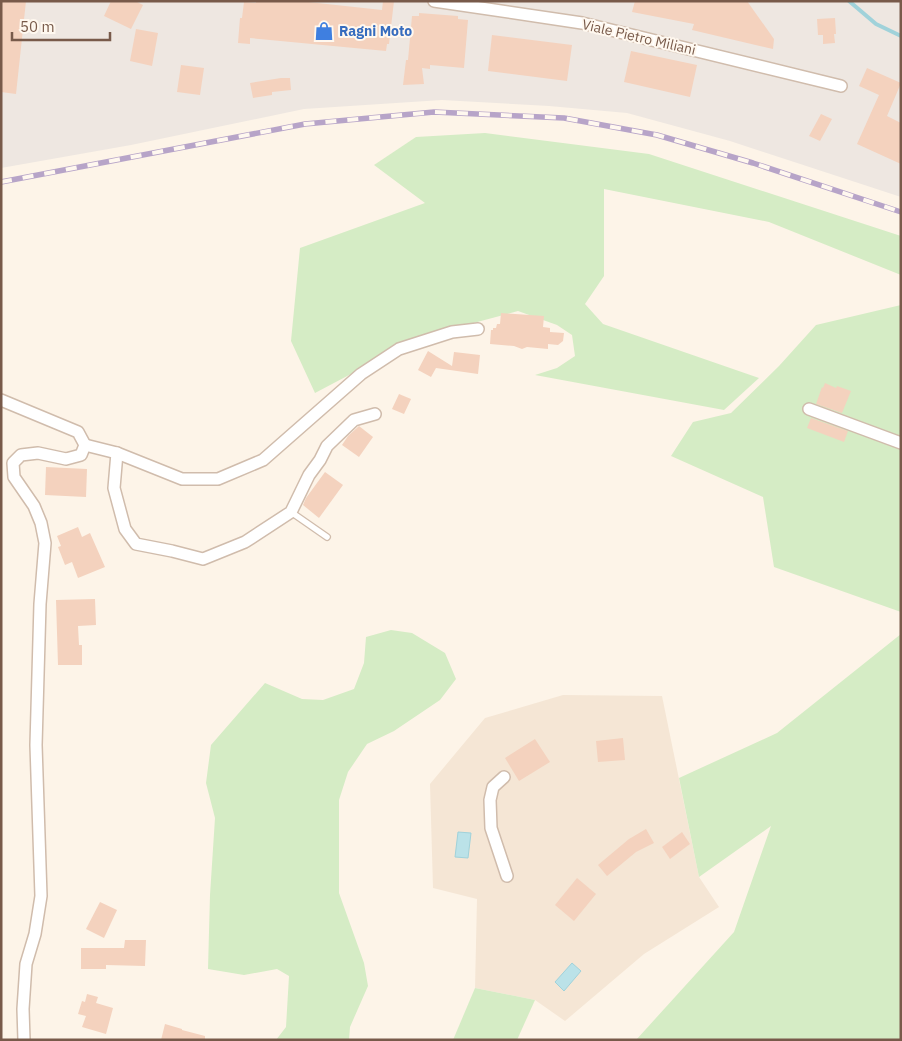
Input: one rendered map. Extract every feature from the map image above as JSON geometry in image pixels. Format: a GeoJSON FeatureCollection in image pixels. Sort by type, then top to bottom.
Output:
{"type":"FeatureCollection","features":[{"type":"Feature","properties":{"kind":"street","name":"Viale Pietro Miliani"},"geometry":{"type":"LineString","coordinates":[[434,1],[582,23],[841,86]]}},
{"type":"Feature","properties":{"kind":"street"},"geometry":{"type":"LineString","coordinates":[[1,400],[78,432],[85,445],[117,453],[182,479],[218,479],[263,460],[361,374],[399,349],[452,332],[478,329]]}},
{"type":"Feature","properties":{"kind":"street"},"geometry":{"type":"LineString","coordinates":[[809,409],[901,443]]}},
{"type":"Feature","properties":{"kind":"street"},"geometry":{"type":"LineString","coordinates":[[117,453],[114,488],[125,529],[136,544],[202,559],[245,542],[291,512],[309,475],[327,446],[354,420],[375,414]]}},
{"type":"Feature","properties":{"kind":"street"},"geometry":{"type":"LineString","coordinates":[[24,1040],[26,964],[35,934],[40,896],[36,745],[40,604],[45,542],[42,523],[34,506],[14,477],[13,464],[21,455],[38,453],[66,459],[81,455],[85,445]]}},
{"type":"Feature","properties":{"kind":"street"},"geometry":{"type":"LineString","coordinates":[[504,778],[492,787],[490,800],[491,828],[507,876]]}},
{"type":"Feature","properties":{"kind":"lane"},"geometry":{"type":"LineString","coordinates":[[291,512],[327,536]]}},
{"type":"Feature","properties":{"kind":"shaded area"},"geometry":{"type":"Polygon","coordinates":[[[1,1],[901,1],[901,197],[730,141],[627,113],[549,106],[442,100],[304,109],[131,145],[1,168],[1,1]]]}},
{"type":"Feature","properties":{"kind":"shaded area"},"geometry":{"type":"Polygon","coordinates":[[[563,695],[662,696],[699,877],[719,907],[644,954],[565,1021],[535,1000],[475,988],[477,899],[433,888],[430,784],[485,718],[563,695]]]}},
{"type":"Feature","properties":{"kind":"green space"},"geometry":{"type":"Polygon","coordinates":[[[485,133],[649,154],[901,236],[901,275],[769,222],[604,189],[604,276],[585,304],[603,324],[759,378],[724,410],[535,375],[557,368],[575,356],[572,335],[557,325],[518,311],[421,337],[315,393],[291,341],[300,248],[425,203],[374,165],[416,137],[485,133]]]}},
{"type":"Feature","properties":{"kind":"green space"},"geometry":{"type":"Polygon","coordinates":[[[901,305],[901,612],[774,567],[763,497],[671,456],[693,422],[731,413],[779,366],[816,325],[901,305]]]}},
{"type":"Feature","properties":{"kind":"green space"},"geometry":{"type":"Polygon","coordinates":[[[391,630],[412,633],[445,653],[456,679],[440,700],[394,731],[367,744],[348,772],[339,800],[339,893],[364,963],[368,986],[350,1027],[349,1040],[276,1040],[286,1027],[289,976],[277,969],[244,975],[208,969],[215,818],[206,783],[211,745],[265,683],[302,699],[323,700],[354,689],[364,663],[366,637],[391,630]]]}},
{"type":"Feature","properties":{"kind":"green space"},"geometry":{"type":"Polygon","coordinates":[[[901,634],[901,1040],[636,1040],[734,932],[771,826],[699,877],[679,778],[777,733],[901,634]]]}},
{"type":"Feature","properties":{"kind":"green space"},"geometry":{"type":"Polygon","coordinates":[[[475,988],[535,1000],[517,1040],[453,1040],[475,988]]]}},
{"type":"Feature","properties":{"kind":"water"},"geometry":{"type":"Polygon","coordinates":[[[458,832],[471,833],[468,858],[455,857],[458,832]]]}},
{"type":"Feature","properties":{"kind":"water"},"geometry":{"type":"Polygon","coordinates":[[[572,963],[581,971],[564,991],[555,982],[572,963]]]}},
{"type":"Feature","properties":{"kind":"building"},"geometry":{"type":"Polygon","coordinates":[[[1,1],[26,1],[16,94],[1,92],[1,1]]]}},
{"type":"Feature","properties":{"kind":"building"},"geometry":{"type":"Polygon","coordinates":[[[111,1],[135,1],[143,5],[131,29],[104,16],[111,1]]]}},
{"type":"Feature","properties":{"kind":"building"},"geometry":{"type":"Polygon","coordinates":[[[256,1],[299,1],[382,10],[383,1],[394,1],[389,44],[387,44],[386,51],[250,38],[250,44],[238,43],[240,18],[242,18],[244,2],[256,3],[256,1]]]}},
{"type":"Feature","properties":{"kind":"building"},"geometry":{"type":"Polygon","coordinates":[[[635,1],[747,1],[774,39],[773,49],[692,30],[694,24],[632,12],[635,1]]]}},
{"type":"Feature","properties":{"kind":"building"},"geometry":{"type":"Polygon","coordinates":[[[419,13],[458,16],[458,19],[468,20],[464,68],[430,65],[430,69],[422,68],[424,84],[403,85],[406,60],[408,60],[412,16],[419,16],[419,13]]]}},
{"type":"Feature","properties":{"kind":"building"},"geometry":{"type":"Polygon","coordinates":[[[835,18],[835,43],[823,44],[823,35],[818,35],[817,19],[835,18]]]}},
{"type":"Feature","properties":{"kind":"building"},"geometry":{"type":"Polygon","coordinates":[[[136,29],[158,33],[152,66],[130,61],[136,29]]]}},
{"type":"Feature","properties":{"kind":"building"},"geometry":{"type":"Polygon","coordinates":[[[492,35],[572,45],[567,81],[488,71],[492,35]]]}},
{"type":"Feature","properties":{"kind":"building"},"geometry":{"type":"Polygon","coordinates":[[[631,51],[697,65],[690,97],[624,82],[631,51]]]}},
{"type":"Feature","properties":{"kind":"building"},"geometry":{"type":"Polygon","coordinates":[[[181,65],[204,68],[200,95],[177,92],[181,65]]]}},
{"type":"Feature","properties":{"kind":"building"},"geometry":{"type":"Polygon","coordinates":[[[867,68],[901,83],[887,116],[901,123],[901,164],[857,144],[879,95],[859,86],[867,68]]]}},
{"type":"Feature","properties":{"kind":"building"},"geometry":{"type":"Polygon","coordinates":[[[290,78],[291,90],[272,92],[272,95],[253,98],[250,83],[290,78]]]}},
{"type":"Feature","properties":{"kind":"building"},"geometry":{"type":"Polygon","coordinates":[[[821,114],[832,119],[820,141],[809,136],[821,114]]]}},
{"type":"Feature","properties":{"kind":"building"},"geometry":{"type":"Polygon","coordinates":[[[501,313],[544,316],[543,327],[550,328],[550,332],[564,333],[563,341],[558,345],[548,344],[548,349],[527,347],[522,349],[514,346],[490,344],[491,330],[496,328],[497,324],[500,324],[501,313]]]}},
{"type":"Feature","properties":{"kind":"building"},"geometry":{"type":"Polygon","coordinates":[[[428,351],[452,366],[454,352],[480,355],[478,374],[436,368],[431,377],[418,370],[428,351]]]}},
{"type":"Feature","properties":{"kind":"building"},"geometry":{"type":"Polygon","coordinates":[[[825,383],[836,388],[837,386],[851,391],[842,413],[816,404],[825,383]]]}},
{"type":"Feature","properties":{"kind":"building"},"geometry":{"type":"Polygon","coordinates":[[[399,394],[411,399],[404,414],[392,409],[399,394]]]}},
{"type":"Feature","properties":{"kind":"building"},"geometry":{"type":"Polygon","coordinates":[[[811,418],[848,431],[844,442],[807,428],[811,418]]]}},
{"type":"Feature","properties":{"kind":"building"},"geometry":{"type":"Polygon","coordinates":[[[359,426],[373,437],[359,457],[342,445],[348,436],[359,426]]]}},
{"type":"Feature","properties":{"kind":"building"},"geometry":{"type":"Polygon","coordinates":[[[46,467],[87,469],[86,497],[45,495],[46,467]]]}},
{"type":"Feature","properties":{"kind":"building"},"geometry":{"type":"Polygon","coordinates":[[[325,472],[343,485],[319,518],[303,505],[325,472]]]}},
{"type":"Feature","properties":{"kind":"building"},"geometry":{"type":"Polygon","coordinates":[[[78,527],[82,537],[90,533],[105,567],[78,578],[72,562],[65,565],[58,547],[61,546],[57,536],[78,527]]]}},
{"type":"Feature","properties":{"kind":"building"},"geometry":{"type":"Polygon","coordinates":[[[95,599],[96,625],[78,626],[79,645],[82,645],[82,665],[58,665],[56,600],[95,599]]]}},
{"type":"Feature","properties":{"kind":"building"},"geometry":{"type":"Polygon","coordinates":[[[623,738],[625,760],[598,762],[596,741],[623,738]]]}},
{"type":"Feature","properties":{"kind":"building"},"geometry":{"type":"Polygon","coordinates":[[[535,739],[550,762],[519,781],[505,758],[535,739]]]}},
{"type":"Feature","properties":{"kind":"building"},"geometry":{"type":"Polygon","coordinates":[[[646,829],[654,843],[636,852],[607,876],[598,865],[629,839],[646,829]]]}},
{"type":"Feature","properties":{"kind":"building"},"geometry":{"type":"Polygon","coordinates":[[[682,832],[690,844],[670,859],[662,847],[682,832]]]}},
{"type":"Feature","properties":{"kind":"building"},"geometry":{"type":"Polygon","coordinates":[[[577,878],[596,894],[574,921],[555,905],[577,878]]]}},
{"type":"Feature","properties":{"kind":"building"},"geometry":{"type":"Polygon","coordinates":[[[100,902],[117,910],[104,938],[86,929],[100,902]]]}},
{"type":"Feature","properties":{"kind":"building"},"geometry":{"type":"Polygon","coordinates":[[[125,940],[146,940],[145,966],[106,965],[106,969],[81,969],[81,948],[124,948],[125,940]]]}},
{"type":"Feature","properties":{"kind":"building"},"geometry":{"type":"Polygon","coordinates":[[[87,994],[98,997],[96,1003],[113,1008],[106,1034],[82,1027],[86,1016],[78,1014],[82,1001],[85,1002],[87,994]]]}},
{"type":"Feature","properties":{"kind":"building"},"geometry":{"type":"Polygon","coordinates":[[[165,1024],[205,1036],[205,1040],[161,1040],[165,1024]]]}},
{"type":"Feature","properties":{"kind":"waterway"},"geometry":{"type":"LineString","coordinates":[[849,1],[876,24],[901,36]]}},
{"type":"Feature","properties":{"kind":"railway"},"geometry":{"type":"LineString","coordinates":[[1,182],[305,124],[434,112],[564,118],[657,135],[753,163],[901,212]]}},
{"type":"Feature","properties":{"kind":"place","name":"Ragni Moto"},"geometry":{"type":"Point","coordinates":[324,31]}}]}
